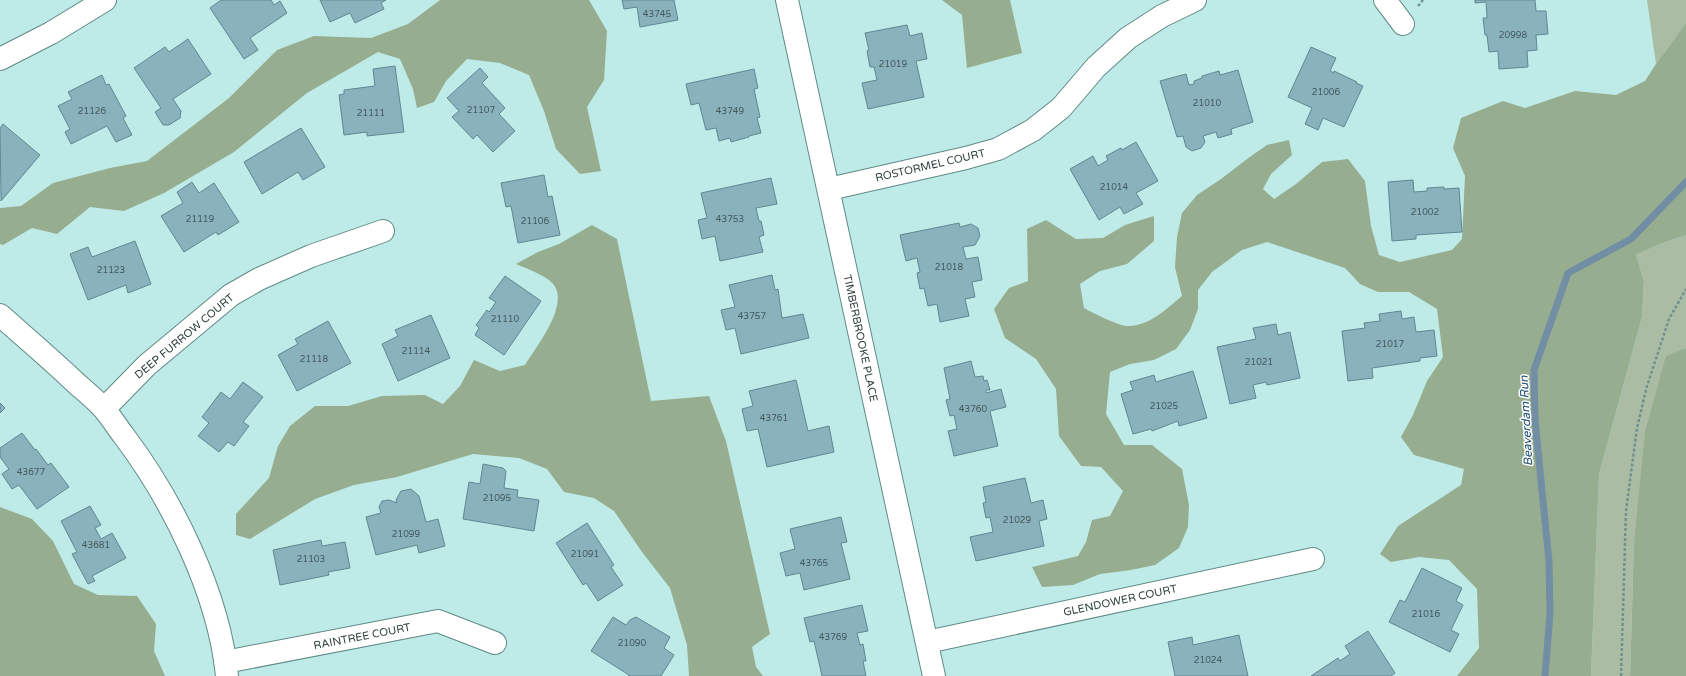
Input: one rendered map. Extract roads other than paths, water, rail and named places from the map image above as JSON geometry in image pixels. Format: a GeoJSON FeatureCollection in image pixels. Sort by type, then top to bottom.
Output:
{"type":"FeatureCollection","features":[{"type":"Feature","properties":{"kind":"street"},"geometry":{"type":"LineString","coordinates":[[0,59],[51,33],[104,0]]}},
{"type":"Feature","properties":{"kind":"street","name":"TIMBERBROOKE PLACE"},"geometry":{"type":"LineString","coordinates":[[787,0],[934,676]]}},
{"type":"Feature","properties":{"kind":"street","name":"ROSTORMEL COURT"},"geometry":{"type":"LineString","coordinates":[[829,189],[966,158],[998,149],[1033,130],[1061,108],[1096,67],[1128,38],[1162,16],[1195,0]]}},
{"type":"Feature","properties":{"kind":"street"},"geometry":{"type":"LineString","coordinates":[[1385,0],[1403,24]]}},
{"type":"Feature","properties":{"kind":"street","name":"DEEP FURROW COURT"},"geometry":{"type":"LineString","coordinates":[[104,409],[147,365],[231,295],[259,278],[311,256],[384,231]]}},
{"type":"Feature","properties":{"kind":"street"},"geometry":{"type":"LineString","coordinates":[[0,315],[104,409],[143,462],[166,502],[193,555],[214,615],[226,669]]}},
{"type":"Feature","properties":{"kind":"street","name":"GLENDOWER COURT"},"geometry":{"type":"LineString","coordinates":[[927,642],[1313,559]]}},
{"type":"Feature","properties":{"kind":"street","name":"RAINTREE COURT"},"geometry":{"type":"LineString","coordinates":[[226,669],[438,621],[495,643]]}},
{"type":"Feature","properties":{"kind":"waterway","name":"Beaverdam Run"},"geometry":{"type":"LineString","coordinates":[[1545,676],[1550,613],[1549,561],[1535,420],[1534,370],[1568,273],[1631,239],[1686,182]]}}]}
